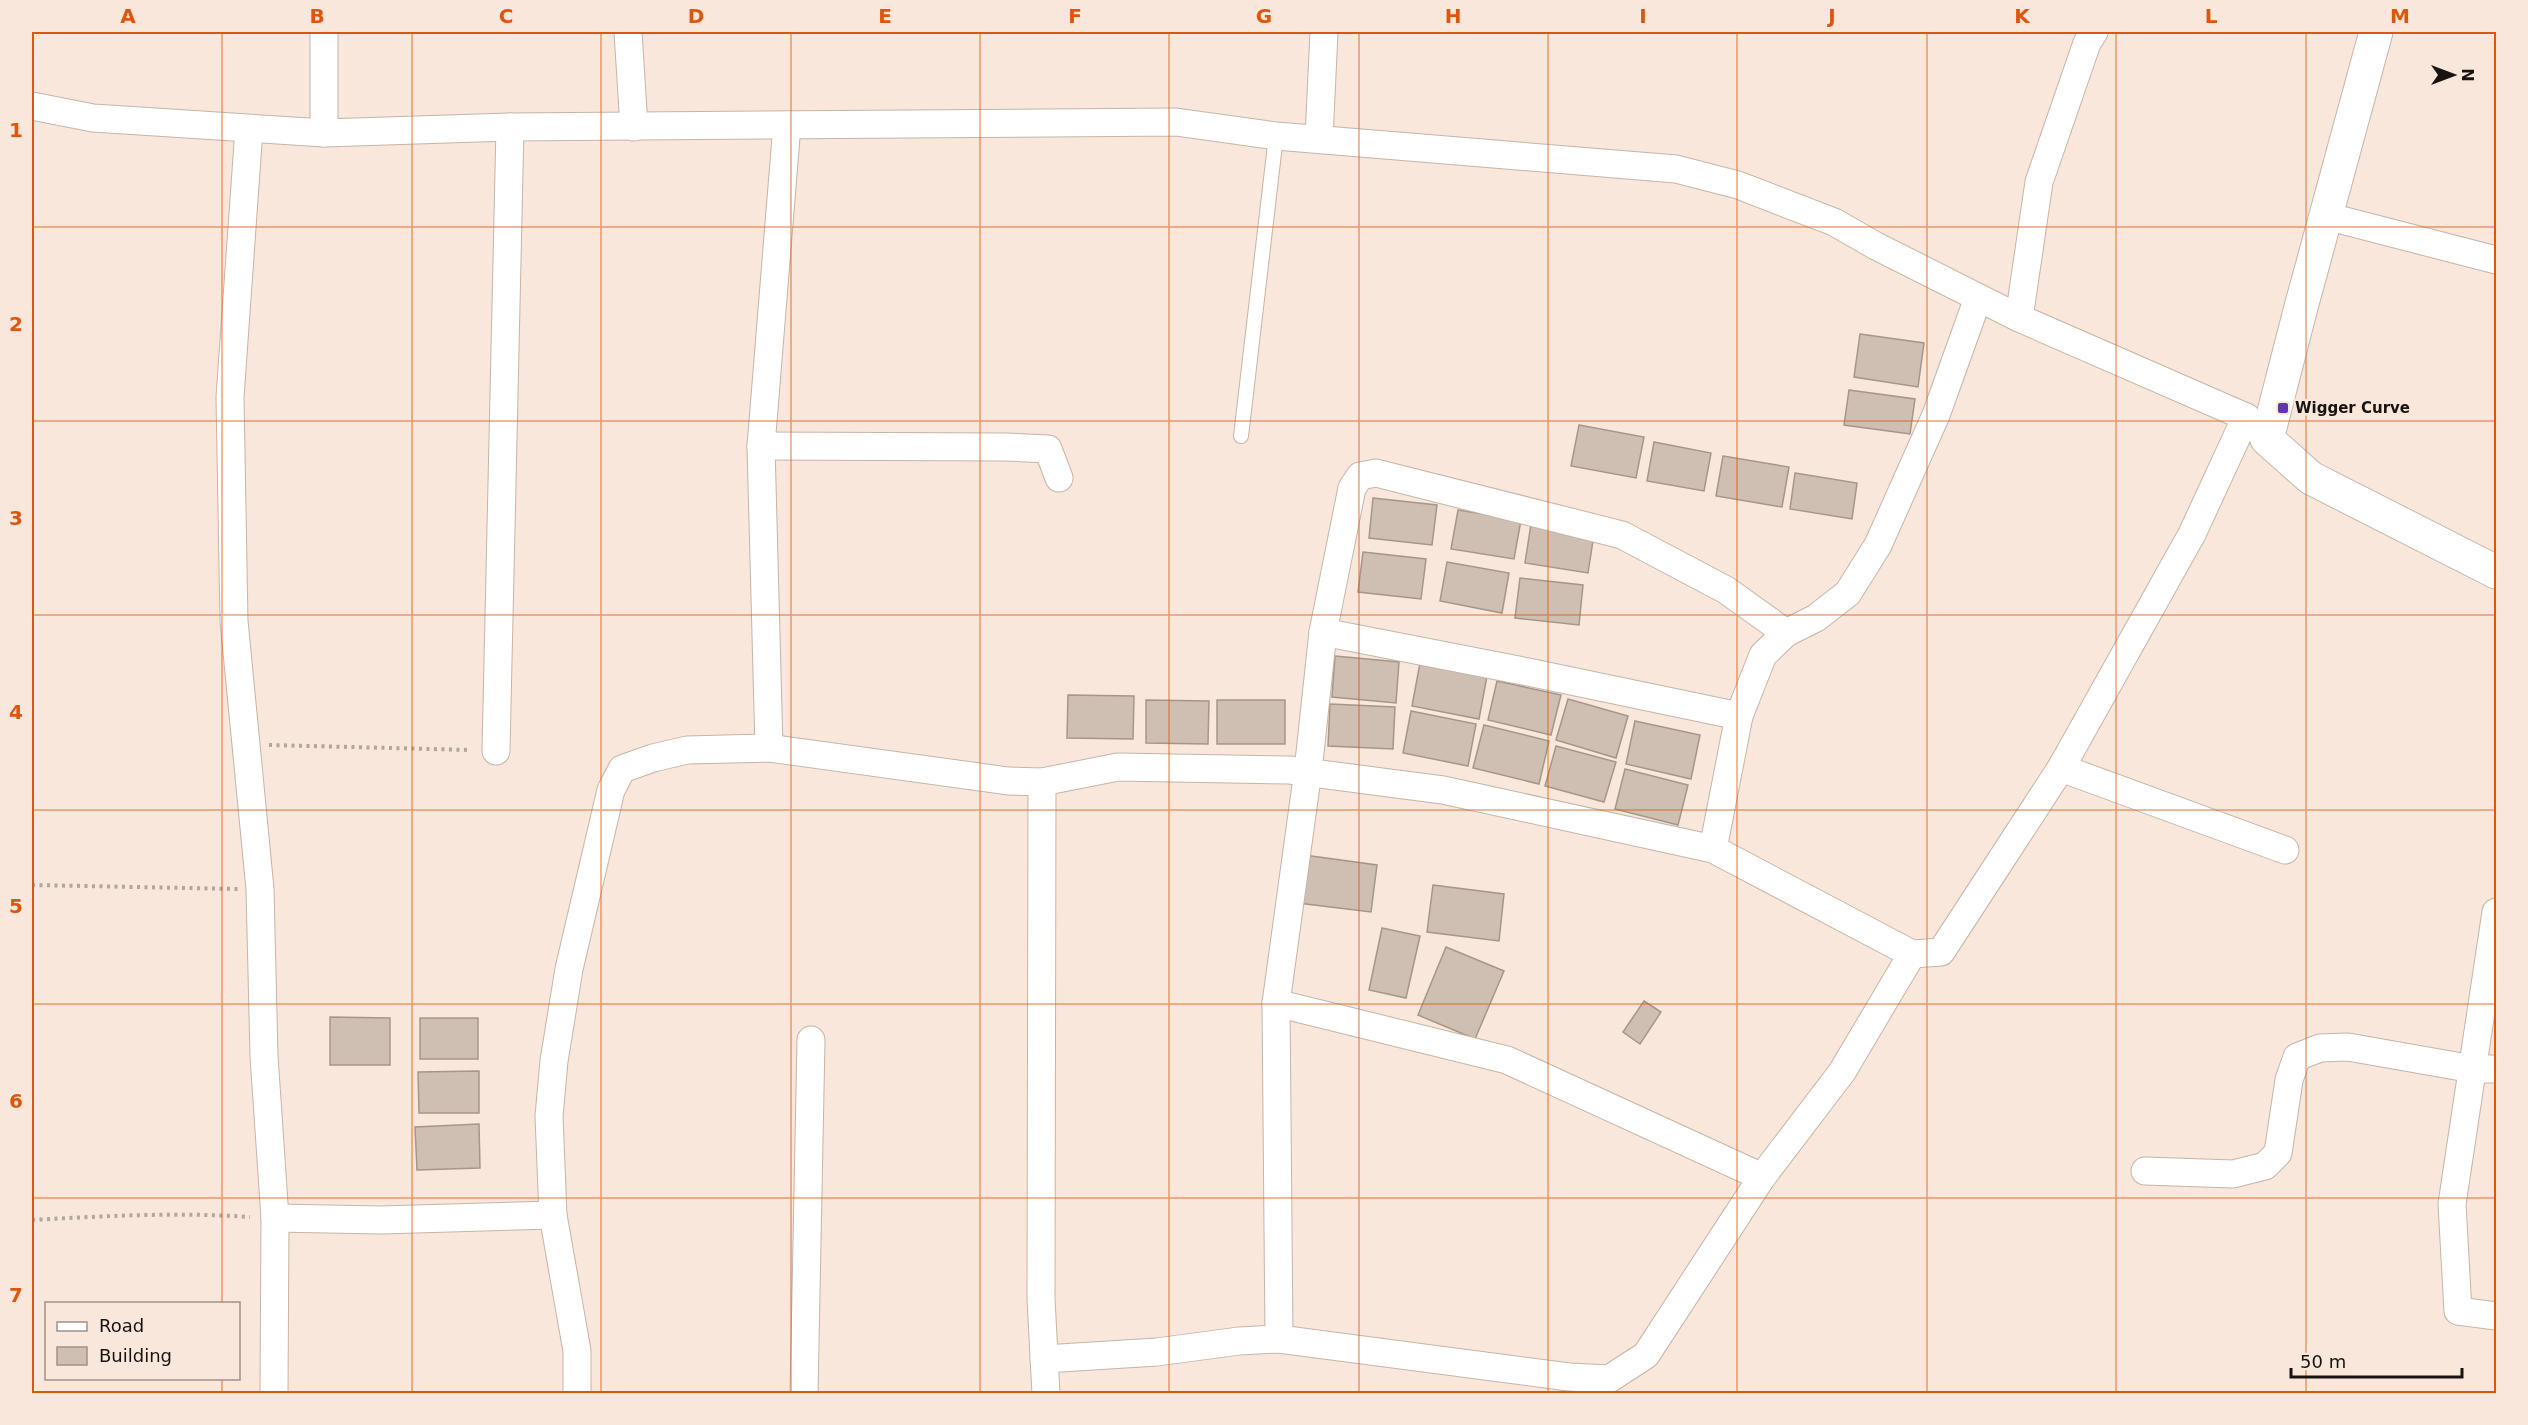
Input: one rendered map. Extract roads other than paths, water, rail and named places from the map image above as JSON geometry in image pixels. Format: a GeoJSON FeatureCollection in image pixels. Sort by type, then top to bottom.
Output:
{"type":"FeatureCollection","features":[{"type":"Feature","properties":{"kind":"street"},"geometry":{"type":"LineString","coordinates":[[324,32],[324,133]]}},
{"type":"Feature","properties":{"kind":"street"},"geometry":{"type":"LineString","coordinates":[[628,32],[634,127]]}},
{"type":"Feature","properties":{"kind":"street"},"geometry":{"type":"LineString","coordinates":[[1319,138],[1324,32]]}},
{"type":"Feature","properties":{"kind":"street"},"geometry":{"type":"LineString","coordinates":[[2019,318],[2039,182],[2087,43],[2094,32]]}},
{"type":"Feature","properties":{"kind":"street"},"geometry":{"type":"LineString","coordinates":[[577,1394],[577,1350],[563,1283],[554,1215],[549,1116],[554,1061],[569,969],[611,790],[622,769],[653,758],[687,750],[769,748],[1008,781],[1042,782],[1118,766],[1308,771],[1443,790],[1713,849],[1912,954],[1941,952],[2061,768],[2192,534],[2257,428],[2326,216],[2376,32]]}},
{"type":"Feature","properties":{"kind":"street"},"geometry":{"type":"LineString","coordinates":[[32,106],[93,118],[324,133],[510,127],[1176,122],[1276,136],[1676,169],[1738,185],[1834,222],[2019,318],[2257,428],[2311,478],[2496,572]]}},
{"type":"Feature","properties":{"kind":"street"},"geometry":{"type":"LineString","coordinates":[[769,748],[761,446],[787,125]]}},
{"type":"Feature","properties":{"kind":"street"},"geometry":{"type":"LineString","coordinates":[[496,751],[510,127]]}},
{"type":"Feature","properties":{"kind":"street"},"geometry":{"type":"LineString","coordinates":[[249,129],[230,397],[234,621],[260,889],[264,1056],[275,1218],[274,1394]]}},
{"type":"Feature","properties":{"kind":"street"},"geometry":{"type":"LineString","coordinates":[[2326,216],[2496,260]]}},
{"type":"Feature","properties":{"kind":"street"},"geometry":{"type":"LineString","coordinates":[[1713,849],[1739,716],[1763,655],[1786,633],[1816,618],[1848,593],[1878,545],[1936,415],[1978,298]]}},
{"type":"Feature","properties":{"kind":"street"},"geometry":{"type":"LineString","coordinates":[[761,446],[1048,449],[1059,478]]}},
{"type":"Feature","properties":{"kind":"street"},"geometry":{"type":"LineString","coordinates":[[1279,1340],[1276,1003],[1308,771],[1323,632],[1352,488],[1360,476],[1376,473],[1622,535],[1726,590],[1786,633]]}},
{"type":"Feature","properties":{"kind":"street"},"geometry":{"type":"LineString","coordinates":[[1323,632],[1739,716]]}},
{"type":"Feature","properties":{"kind":"street"},"geometry":{"type":"LineString","coordinates":[[2061,768],[2285,850]]}},
{"type":"Feature","properties":{"kind":"street"},"geometry":{"type":"LineString","coordinates":[[1042,782],[1041,1299],[1046,1394]]}},
{"type":"Feature","properties":{"kind":"street"},"geometry":{"type":"LineString","coordinates":[[2496,912],[2485,1069],[2452,1204],[2458,1311],[2496,1316]]}},
{"type":"Feature","properties":{"kind":"street"},"geometry":{"type":"LineString","coordinates":[[1044,1359],[1157,1352],[1239,1341],[1279,1340],[1569,1377],[1610,1379],[1646,1355],[1762,1177],[1842,1072],[1912,954]]}},
{"type":"Feature","properties":{"kind":"street"},"geometry":{"type":"LineString","coordinates":[[1276,1003],[1507,1060],[1762,1177]]}},
{"type":"Feature","properties":{"kind":"street"},"geometry":{"type":"LineString","coordinates":[[804,1394],[810,1040]]}},
{"type":"Feature","properties":{"kind":"street"},"geometry":{"type":"LineString","coordinates":[[2145,1171],[2233,1174],[2265,1166],[2278,1153],[2289,1080],[2297,1057],[2320,1048],[2348,1047],[2485,1069]]}},
{"type":"Feature","properties":{"kind":"street"},"geometry":{"type":"LineString","coordinates":[[275,1218],[381,1220],[554,1215]]}},
{"type":"Feature","properties":{"kind":"lane"},"geometry":{"type":"LineString","coordinates":[[1241,436],[1276,136]]}},
{"type":"Feature","properties":{"kind":"place","name":"Wigger Curve"},"geometry":{"type":"Point","coordinates":[2283,408]}}]}
